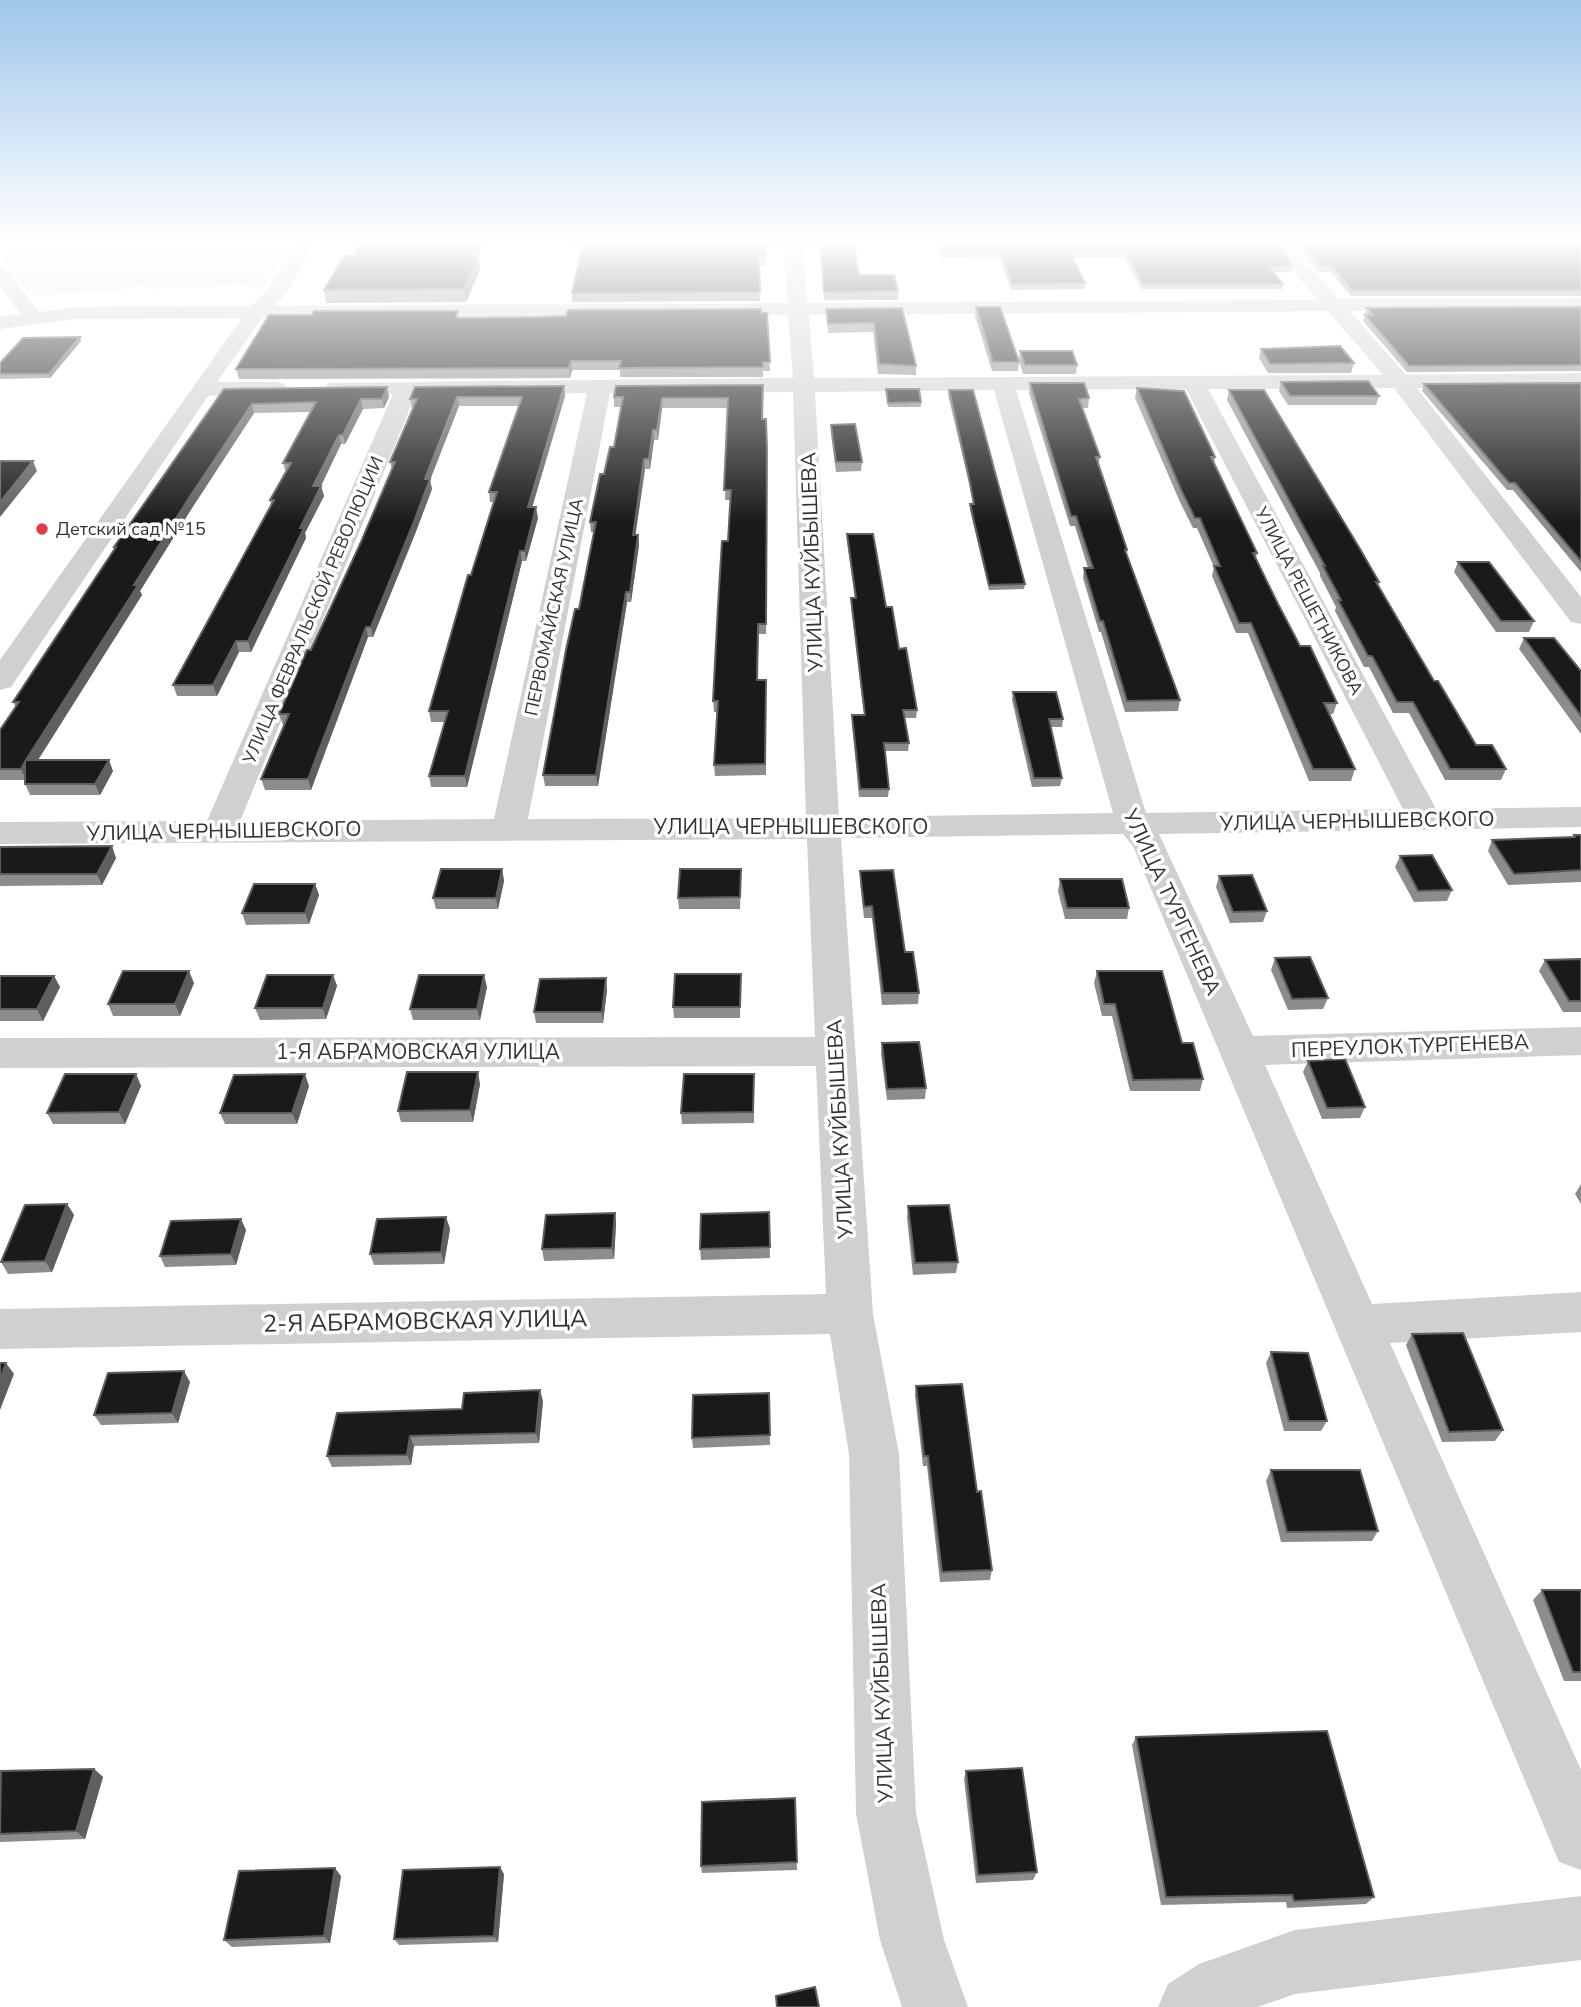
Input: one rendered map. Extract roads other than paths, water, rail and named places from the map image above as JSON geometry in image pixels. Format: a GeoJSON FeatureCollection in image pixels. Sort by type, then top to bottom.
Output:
{"type":"FeatureCollection","features":[{"type":"Feature","properties":{"kind":"street"},"geometry":{"type":"LineString","coordinates":[[0,681],[239,337]]}},
{"type":"Feature","properties":{"kind":"street","name":"УЛИЦА КУЙБЫШЕВА"},"geometry":{"type":"LineString","coordinates":[[801,337],[823,828],[850,1314],[874,1454],[886,1813],[912,1940],[935,2007]]}},
{"type":"Feature","properties":{"kind":"street"},"geometry":{"type":"LineString","coordinates":[[1363,337],[1400,381],[1581,616]]}},
{"type":"Feature","properties":{"kind":"street"},"geometry":{"type":"LineString","coordinates":[[201,389],[1581,380]]}},
{"type":"Feature","properties":{"kind":"street","name":"УЛИЦА РЕШЕТНИКОВА"},"geometry":{"type":"LineString","coordinates":[[1194,383],[1425,819]]}},
{"type":"Feature","properties":{"kind":"street","name":"УЛИЦА ТУРГЕНЕВА"},"geometry":{"type":"LineString","coordinates":[[1003,384],[1133,824],[1149,843],[1581,1840]]}},
{"type":"Feature","properties":{"kind":"street","name":"ПЕРВОМАЙСКАЯ УЛИЦА"},"geometry":{"type":"LineString","coordinates":[[509,828],[600,386]]}},
{"type":"Feature","properties":{"kind":"street","name":"УЛИЦА ФЕВРАЛЬСКОЙ РЕВОЛЮЦИИ"},"geometry":{"type":"LineString","coordinates":[[219,832],[407,388]]}},
{"type":"Feature","properties":{"kind":"street","name":"УЛИЦА ЧЕРНЫШЕВСКОГО"},"geometry":{"type":"LineString","coordinates":[[0,832],[823,828],[1581,817]]}},
{"type":"Feature","properties":{"kind":"street","name":"ПЕРЕУЛОК ТУРГЕНЕВА"},"geometry":{"type":"LineString","coordinates":[[1240,1051],[1581,1041]]}},
{"type":"Feature","properties":{"kind":"street","name":"1-Я АБРАМОВСКАЯ УЛИЦА"},"geometry":{"type":"LineString","coordinates":[[0,1053],[835,1051]]}},
{"type":"Feature","properties":{"kind":"street"},"geometry":{"type":"LineString","coordinates":[[1358,1325],[1581,1312]]}},
{"type":"Feature","properties":{"kind":"street","name":"2-Я АБРАМОВСКАЯ УЛИЦА"},"geometry":{"type":"LineString","coordinates":[[0,1329],[850,1314]]}},
{"type":"Feature","properties":{"kind":"street"},"geometry":{"type":"LineString","coordinates":[[1191,2007],[1222,1987],[1295,1962],[1581,1928]]}},
{"type":"Feature","properties":{"kind":"place","name":"Детский сад №15"},"geometry":{"type":"Point","coordinates":[42,529]}}]}
